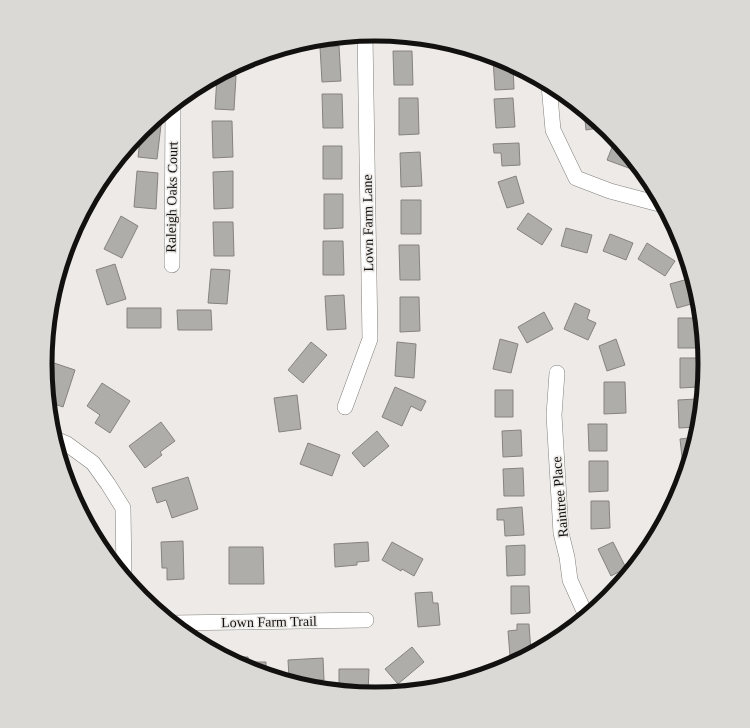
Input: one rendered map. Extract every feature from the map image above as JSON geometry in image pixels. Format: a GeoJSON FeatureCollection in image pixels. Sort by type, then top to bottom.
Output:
{"type":"FeatureCollection","features":[{"type":"Feature","properties":{"kind":"street","name":"Lown Farm Lane"},"geometry":{"type":"LineString","coordinates":[[345,407],[370,339],[365,41]]}},
{"type":"Feature","properties":{"kind":"street"},"geometry":{"type":"LineString","coordinates":[[550,92],[553,130],[576,178],[610,191],[655,203]]}},
{"type":"Feature","properties":{"kind":"street","name":"Raleigh Oaks Court"},"geometry":{"type":"LineString","coordinates":[[172,264],[173,112]]}},
{"type":"Feature","properties":{"kind":"street","name":"Raintree Place"},"geometry":{"type":"LineString","coordinates":[[557,373],[554,414],[561,533],[567,557],[570,580],[584,610]]}},
{"type":"Feature","properties":{"kind":"street"},"geometry":{"type":"LineString","coordinates":[[62,442],[67,444],[93,464],[123,508],[124,567]]}},
{"type":"Feature","properties":{"kind":"street","name":"Lown Farm Trail"},"geometry":{"type":"LineString","coordinates":[[182,623],[366,620]]}},
{"type":"Feature","properties":{"kind":"building"},"geometry":{"type":"Polygon","coordinates":[[[339,46],[341,81],[322,82],[320,47],[339,46]]]}},
{"type":"Feature","properties":{"kind":"building"},"geometry":{"type":"Polygon","coordinates":[[[393,51],[412,51],[413,85],[394,85],[393,51]]]}},
{"type":"Feature","properties":{"kind":"building"},"geometry":{"type":"Polygon","coordinates":[[[493,64],[513,72],[514,89],[495,90],[493,64]]]}},
{"type":"Feature","properties":{"kind":"building"},"geometry":{"type":"Polygon","coordinates":[[[229,76],[236,76],[234,110],[215,109],[217,83],[229,76]]]}},
{"type":"Feature","properties":{"kind":"building"},"geometry":{"type":"Polygon","coordinates":[[[322,94],[342,94],[343,128],[323,128],[322,94]]]}},
{"type":"Feature","properties":{"kind":"building"},"geometry":{"type":"Polygon","coordinates":[[[399,98],[418,98],[419,134],[399,135],[399,98]]]}},
{"type":"Feature","properties":{"kind":"building"},"geometry":{"type":"Polygon","coordinates":[[[513,98],[515,127],[496,128],[494,99],[513,98]]]}},
{"type":"Feature","properties":{"kind":"building"},"geometry":{"type":"Polygon","coordinates":[[[585,118],[595,128],[586,130],[585,118]]]}},
{"type":"Feature","properties":{"kind":"building"},"geometry":{"type":"Polygon","coordinates":[[[212,121],[232,121],[233,157],[213,158],[212,121]]]}},
{"type":"Feature","properties":{"kind":"building"},"geometry":{"type":"Polygon","coordinates":[[[158,125],[161,125],[157,159],[138,157],[140,143],[158,125]]]}},
{"type":"Feature","properties":{"kind":"building"},"geometry":{"type":"Polygon","coordinates":[[[519,143],[520,165],[502,166],[501,153],[494,153],[493,144],[519,143]]]}},
{"type":"Feature","properties":{"kind":"building"},"geometry":{"type":"Polygon","coordinates":[[[323,146],[342,146],[342,179],[323,179],[323,146]]]}},
{"type":"Feature","properties":{"kind":"building"},"geometry":{"type":"Polygon","coordinates":[[[613,146],[633,170],[607,160],[613,146]]]}},
{"type":"Feature","properties":{"kind":"building"},"geometry":{"type":"Polygon","coordinates":[[[420,152],[422,186],[401,187],[400,153],[420,152]]]}},
{"type":"Feature","properties":{"kind":"building"},"geometry":{"type":"Polygon","coordinates":[[[137,171],[158,173],[156,209],[134,207],[137,171]]]}},
{"type":"Feature","properties":{"kind":"building"},"geometry":{"type":"Polygon","coordinates":[[[233,171],[233,208],[214,209],[213,172],[233,171]]]}},
{"type":"Feature","properties":{"kind":"building"},"geometry":{"type":"Polygon","coordinates":[[[516,176],[524,203],[507,208],[498,182],[516,176]]]}},
{"type":"Feature","properties":{"kind":"building"},"geometry":{"type":"Polygon","coordinates":[[[324,194],[343,194],[343,228],[324,229],[324,194]]]}},
{"type":"Feature","properties":{"kind":"building"},"geometry":{"type":"Polygon","coordinates":[[[401,200],[421,200],[421,234],[401,234],[401,200]]]}},
{"type":"Feature","properties":{"kind":"building"},"geometry":{"type":"Polygon","coordinates":[[[528,213],[552,229],[542,245],[517,229],[528,213]]]}},
{"type":"Feature","properties":{"kind":"building"},"geometry":{"type":"Polygon","coordinates":[[[121,216],[138,226],[122,258],[104,249],[121,216]]]}},
{"type":"Feature","properties":{"kind":"building"},"geometry":{"type":"Polygon","coordinates":[[[213,222],[233,222],[234,256],[214,256],[213,222]]]}},
{"type":"Feature","properties":{"kind":"building"},"geometry":{"type":"Polygon","coordinates":[[[566,228],[592,235],[587,253],[561,246],[566,228]]]}},
{"type":"Feature","properties":{"kind":"building"},"geometry":{"type":"Polygon","coordinates":[[[610,234],[633,243],[626,260],[603,251],[610,234]]]}},
{"type":"Feature","properties":{"kind":"building"},"geometry":{"type":"Polygon","coordinates":[[[323,241],[343,241],[344,275],[323,275],[323,241]]]}},
{"type":"Feature","properties":{"kind":"building"},"geometry":{"type":"Polygon","coordinates":[[[647,243],[675,261],[665,276],[638,259],[647,243]]]}},
{"type":"Feature","properties":{"kind":"building"},"geometry":{"type":"Polygon","coordinates":[[[399,245],[419,245],[420,280],[400,280],[399,245]]]}},
{"type":"Feature","properties":{"kind":"building"},"geometry":{"type":"Polygon","coordinates":[[[115,264],[126,299],[107,305],[96,270],[115,264]]]}},
{"type":"Feature","properties":{"kind":"building"},"geometry":{"type":"Polygon","coordinates":[[[211,269],[230,270],[227,304],[208,303],[211,269]]]}},
{"type":"Feature","properties":{"kind":"building"},"geometry":{"type":"Polygon","coordinates":[[[687,279],[692,304],[677,308],[670,284],[687,279]]]}},
{"type":"Feature","properties":{"kind":"building"},"geometry":{"type":"Polygon","coordinates":[[[344,295],[346,329],[327,330],[325,296],[344,295]]]}},
{"type":"Feature","properties":{"kind":"building"},"geometry":{"type":"Polygon","coordinates":[[[400,297],[419,297],[420,331],[400,332],[400,297]]]}},
{"type":"Feature","properties":{"kind":"building"},"geometry":{"type":"Polygon","coordinates":[[[575,303],[590,310],[587,319],[596,323],[588,340],[564,329],[575,303]]]}},
{"type":"Feature","properties":{"kind":"building"},"geometry":{"type":"Polygon","coordinates":[[[127,308],[161,308],[161,328],[127,328],[127,308]]]}},
{"type":"Feature","properties":{"kind":"building"},"geometry":{"type":"Polygon","coordinates":[[[177,310],[211,310],[212,330],[178,330],[177,310]]]}},
{"type":"Feature","properties":{"kind":"building"},"geometry":{"type":"Polygon","coordinates":[[[544,312],[553,329],[527,343],[518,327],[544,312]]]}},
{"type":"Feature","properties":{"kind":"building"},"geometry":{"type":"Polygon","coordinates":[[[678,318],[694,318],[697,348],[678,348],[678,318]]]}},
{"type":"Feature","properties":{"kind":"building"},"geometry":{"type":"Polygon","coordinates":[[[500,339],[518,344],[511,373],[493,369],[500,339]]]}},
{"type":"Feature","properties":{"kind":"building"},"geometry":{"type":"Polygon","coordinates":[[[616,339],[625,365],[607,371],[599,346],[616,339]]]}},
{"type":"Feature","properties":{"kind":"building"},"geometry":{"type":"Polygon","coordinates":[[[311,342],[327,355],[303,383],[288,370],[311,342]]]}},
{"type":"Feature","properties":{"kind":"building"},"geometry":{"type":"Polygon","coordinates":[[[397,342],[416,344],[414,378],[395,376],[397,342]]]}},
{"type":"Feature","properties":{"kind":"building"},"geometry":{"type":"Polygon","coordinates":[[[680,358],[698,358],[697,387],[680,388],[680,358]]]}},
{"type":"Feature","properties":{"kind":"building"},"geometry":{"type":"Polygon","coordinates":[[[52,362],[75,370],[63,407],[55,404],[52,362]]]}},
{"type":"Feature","properties":{"kind":"building"},"geometry":{"type":"Polygon","coordinates":[[[604,382],[625,382],[626,413],[604,414],[604,382]]]}},
{"type":"Feature","properties":{"kind":"building"},"geometry":{"type":"Polygon","coordinates":[[[102,383],[130,401],[110,433],[95,423],[100,415],[87,406],[102,383]]]}},
{"type":"Feature","properties":{"kind":"building"},"geometry":{"type":"Polygon","coordinates":[[[395,387],[426,401],[421,411],[411,406],[402,426],[382,417],[395,387]]]}},
{"type":"Feature","properties":{"kind":"building"},"geometry":{"type":"Polygon","coordinates":[[[495,390],[513,390],[513,417],[495,417],[495,390]]]}},
{"type":"Feature","properties":{"kind":"building"},"geometry":{"type":"Polygon","coordinates":[[[297,395],[301,429],[279,432],[274,398],[297,395]]]}},
{"type":"Feature","properties":{"kind":"building"},"geometry":{"type":"Polygon","coordinates":[[[696,399],[692,427],[679,428],[678,400],[696,399]]]}},
{"type":"Feature","properties":{"kind":"building"},"geometry":{"type":"Polygon","coordinates":[[[161,422],[175,441],[160,452],[162,455],[145,468],[129,446],[161,422]]]}},
{"type":"Feature","properties":{"kind":"building"},"geometry":{"type":"Polygon","coordinates":[[[588,424],[607,424],[607,451],[589,451],[588,424]]]}},
{"type":"Feature","properties":{"kind":"building"},"geometry":{"type":"Polygon","coordinates":[[[521,430],[522,456],[503,457],[502,431],[521,430]]]}},
{"type":"Feature","properties":{"kind":"building"},"geometry":{"type":"Polygon","coordinates":[[[377,431],[389,446],[364,467],[352,453],[377,431]]]}},
{"type":"Feature","properties":{"kind":"building"},"geometry":{"type":"Polygon","coordinates":[[[689,438],[683,463],[680,439],[689,438]]]}},
{"type":"Feature","properties":{"kind":"building"},"geometry":{"type":"Polygon","coordinates":[[[308,443],[340,455],[332,476],[300,464],[308,443]]]}},
{"type":"Feature","properties":{"kind":"building"},"geometry":{"type":"Polygon","coordinates":[[[589,461],[608,461],[608,491],[589,492],[589,461]]]}},
{"type":"Feature","properties":{"kind":"building"},"geometry":{"type":"Polygon","coordinates":[[[523,468],[524,496],[504,496],[503,469],[523,468]]]}},
{"type":"Feature","properties":{"kind":"building"},"geometry":{"type":"Polygon","coordinates":[[[188,477],[198,509],[172,518],[166,500],[157,503],[152,488],[188,477]]]}},
{"type":"Feature","properties":{"kind":"building"},"geometry":{"type":"Polygon","coordinates":[[[591,501],[609,501],[610,528],[591,529],[591,501]]]}},
{"type":"Feature","properties":{"kind":"building"},"geometry":{"type":"Polygon","coordinates":[[[522,507],[524,535],[505,536],[504,520],[497,520],[497,509],[522,507]]]}},
{"type":"Feature","properties":{"kind":"building"},"geometry":{"type":"Polygon","coordinates":[[[183,541],[184,579],[167,580],[167,568],[162,568],[161,542],[183,541]]]}},
{"type":"Feature","properties":{"kind":"building"},"geometry":{"type":"Polygon","coordinates":[[[368,542],[369,561],[357,562],[357,565],[335,567],[334,544],[368,542]]]}},
{"type":"Feature","properties":{"kind":"building"},"geometry":{"type":"Polygon","coordinates":[[[392,542],[423,559],[414,576],[402,569],[401,571],[382,560],[392,542]]]}},
{"type":"Feature","properties":{"kind":"building"},"geometry":{"type":"Polygon","coordinates":[[[613,542],[626,567],[611,576],[598,549],[613,542]]]}},
{"type":"Feature","properties":{"kind":"building"},"geometry":{"type":"Polygon","coordinates":[[[525,545],[525,575],[507,576],[506,546],[525,545]]]}},
{"type":"Feature","properties":{"kind":"building"},"geometry":{"type":"Polygon","coordinates":[[[229,547],[263,547],[264,584],[229,584],[229,547]]]}},
{"type":"Feature","properties":{"kind":"building"},"geometry":{"type":"Polygon","coordinates":[[[511,586],[529,586],[530,613],[511,614],[511,586]]]}},
{"type":"Feature","properties":{"kind":"building"},"geometry":{"type":"Polygon","coordinates":[[[432,592],[433,603],[438,603],[440,625],[418,627],[415,593],[432,592]]]}},
{"type":"Feature","properties":{"kind":"building"},"geometry":{"type":"Polygon","coordinates":[[[517,624],[529,624],[531,647],[518,654],[510,656],[508,631],[517,630],[517,624]]]}},
{"type":"Feature","properties":{"kind":"building"},"geometry":{"type":"Polygon","coordinates":[[[412,647],[424,662],[398,684],[385,669],[412,647]]]}},
{"type":"Feature","properties":{"kind":"building"},"geometry":{"type":"Polygon","coordinates":[[[239,657],[248,657],[249,661],[239,657]]]}},
{"type":"Feature","properties":{"kind":"building"},"geometry":{"type":"Polygon","coordinates":[[[323,658],[324,680],[310,681],[300,678],[300,676],[289,675],[288,660],[323,658]]]}},
{"type":"Feature","properties":{"kind":"building"},"geometry":{"type":"Polygon","coordinates":[[[251,662],[266,662],[266,668],[251,662]]]}},
{"type":"Feature","properties":{"kind":"building"},"geometry":{"type":"Polygon","coordinates":[[[339,669],[369,669],[368,687],[339,685],[339,669]]]}}]}
